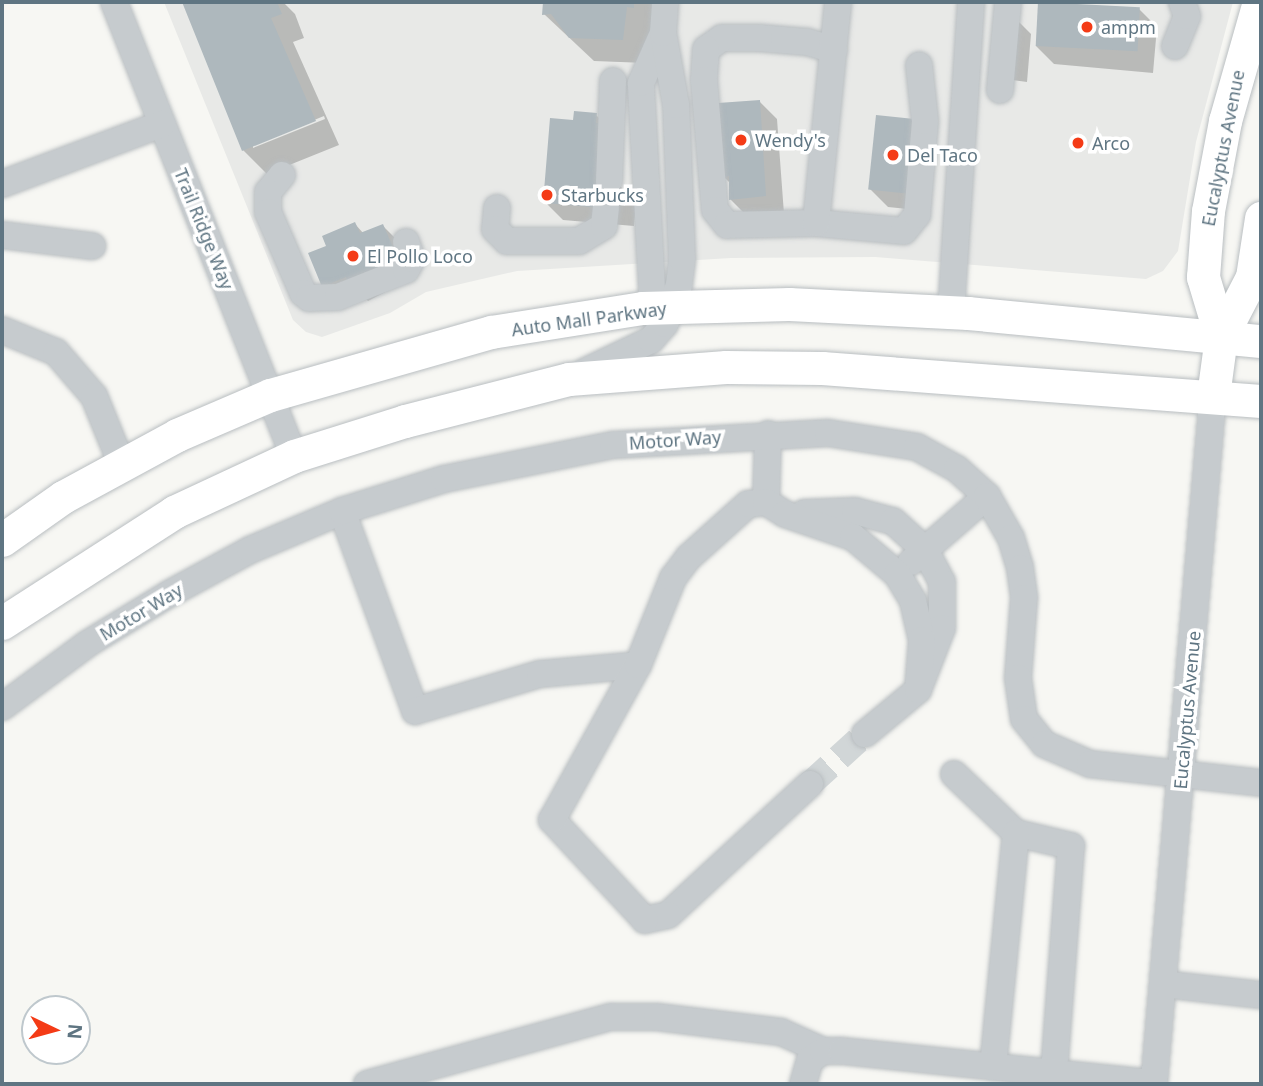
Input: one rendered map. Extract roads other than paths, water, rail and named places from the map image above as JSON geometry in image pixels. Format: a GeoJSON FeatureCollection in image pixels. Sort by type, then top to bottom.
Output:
{"type":"FeatureCollection","features":[{"type":"Feature","properties":{"kind":"main road","name":"Eucalyptus Avenue"},"geometry":{"type":"LineString","coordinates":[[1221,337],[1203,277],[1208,211],[1225,121],[1259,2]]}},
{"type":"Feature","properties":{"kind":"main road","name":"Eucalyptus Avenue"},"geometry":{"type":"LineString","coordinates":[[1213,396],[1221,337],[1252,277],[1261,218]]}},
{"type":"Feature","properties":{"kind":"main road","name":"Auto Mall Parkway"},"geometry":{"type":"LineString","coordinates":[[2,540],[64,497],[177,435],[271,395],[491,332],[663,308],[789,304],[951,312],[1261,341]]}},
{"type":"Feature","properties":{"kind":"main road"},"geometry":{"type":"LineString","coordinates":[[2,623],[174,512],[294,456],[405,421],[569,379],[726,367],[822,368],[1261,401]]}},
{"type":"Feature","properties":{"kind":"street","name":"Trail Ridge Way"},"geometry":{"type":"LineString","coordinates":[[114,2],[294,456]]}},
{"type":"Feature","properties":{"kind":"street"},"geometry":{"type":"LineString","coordinates":[[569,379],[651,340],[682,259],[676,105],[663,33],[665,2]]}},
{"type":"Feature","properties":{"kind":"street"},"geometry":{"type":"LineString","coordinates":[[816,223],[838,2]]}},
{"type":"Feature","properties":{"kind":"street"},"geometry":{"type":"LineString","coordinates":[[834,50],[807,42],[759,38],[722,38],[706,49],[704,80],[715,210],[727,225],[816,223],[904,231],[917,215],[925,121],[943,67],[971,2]]}},
{"type":"Feature","properties":{"kind":"street"},"geometry":{"type":"LineString","coordinates":[[1000,90],[1008,2]]}},
{"type":"Feature","properties":{"kind":"street"},"geometry":{"type":"LineString","coordinates":[[1174,46],[1187,16],[1182,2]]}},
{"type":"Feature","properties":{"kind":"street"},"geometry":{"type":"LineString","coordinates":[[943,67],[951,312]]}},
{"type":"Feature","properties":{"kind":"street"},"geometry":{"type":"LineString","coordinates":[[609,181],[613,81]]}},
{"type":"Feature","properties":{"kind":"street"},"geometry":{"type":"LineString","coordinates":[[2,184],[162,124]]}},
{"type":"Feature","properties":{"kind":"street"},"geometry":{"type":"LineString","coordinates":[[282,175],[268,192],[268,212],[303,293],[309,298],[338,296],[406,270],[412,259],[406,242]]}},
{"type":"Feature","properties":{"kind":"street"},"geometry":{"type":"LineString","coordinates":[[497,208],[495,229],[507,241],[579,242],[604,226],[606,208]]}},
{"type":"Feature","properties":{"kind":"street"},"geometry":{"type":"LineString","coordinates":[[2,235],[92,246]]}},
{"type":"Feature","properties":{"kind":"street"},"geometry":{"type":"LineString","coordinates":[[2,330],[55,352],[71,369],[94,396],[122,465]]}},
{"type":"Feature","properties":{"kind":"street","name":"Eucalyptus Avenue"},"geometry":{"type":"LineString","coordinates":[[1154,1084],[1213,396]]}},
{"type":"Feature","properties":{"kind":"street","name":"Motor Way"},"geometry":{"type":"LineString","coordinates":[[2,707],[87,644],[169,594],[250,550],[342,512],[444,479],[522,460],[613,444],[828,433],[918,447],[957,469],[987,496],[1011,538],[1020,568],[1024,598],[1018,678],[1024,719],[1044,744],[1065,757],[1090,764],[1261,783]]}},
{"type":"Feature","properties":{"kind":"street"},"geometry":{"type":"LineString","coordinates":[[768,435],[775,508]]}},
{"type":"Feature","properties":{"kind":"street"},"geometry":{"type":"LineString","coordinates":[[897,575],[987,496]]}},
{"type":"Feature","properties":{"kind":"street"},"geometry":{"type":"LineString","coordinates":[[810,784],[668,915],[645,920],[552,820],[638,665],[673,578],[689,557],[748,503],[854,524],[893,521],[925,550],[942,582],[918,690],[864,734]]}},
{"type":"Feature","properties":{"kind":"street"},"geometry":{"type":"LineString","coordinates":[[342,512],[415,711],[540,674],[638,665]]}},
{"type":"Feature","properties":{"kind":"street"},"geometry":{"type":"LineString","coordinates":[[854,524],[897,575],[932,634]]}},
{"type":"Feature","properties":{"kind":"street"},"geometry":{"type":"LineString","coordinates":[[954,774],[1016,833],[1071,846],[1053,1079]]}},
{"type":"Feature","properties":{"kind":"street"},"geometry":{"type":"LineString","coordinates":[[993,1067],[1016,833]]}},
{"type":"Feature","properties":{"kind":"street"},"geometry":{"type":"LineString","coordinates":[[1163,984],[1261,995]]}},
{"type":"Feature","properties":{"kind":"street"},"geometry":{"type":"LineString","coordinates":[[367,1084],[611,1017],[657,1017],[781,1032],[823,1051],[993,1067],[1053,1079],[1154,1084]]}},
{"type":"Feature","properties":{"kind":"street"},"geometry":{"type":"LineString","coordinates":[[803,1084],[810,1060],[823,1051]]}},
{"type":"Feature","properties":{"kind":"tunnel"},"geometry":{"type":"LineString","coordinates":[[810,784],[865,734]]}},
{"type":"Feature","properties":{"kind":"place","name":"ampm"},"geometry":{"type":"Point","coordinates":[1087,27]}},
{"type":"Feature","properties":{"kind":"place","name":"Wendy's"},"geometry":{"type":"Point","coordinates":[741,140]}},
{"type":"Feature","properties":{"kind":"place","name":"Arco"},"geometry":{"type":"Point","coordinates":[1078,143]}},
{"type":"Feature","properties":{"kind":"place","name":"Del Taco"},"geometry":{"type":"Point","coordinates":[893,155]}},
{"type":"Feature","properties":{"kind":"place","name":"Starbucks"},"geometry":{"type":"Point","coordinates":[547,195]}},
{"type":"Feature","properties":{"kind":"place","name":"El Pollo Loco"},"geometry":{"type":"Point","coordinates":[353,256]}}]}
